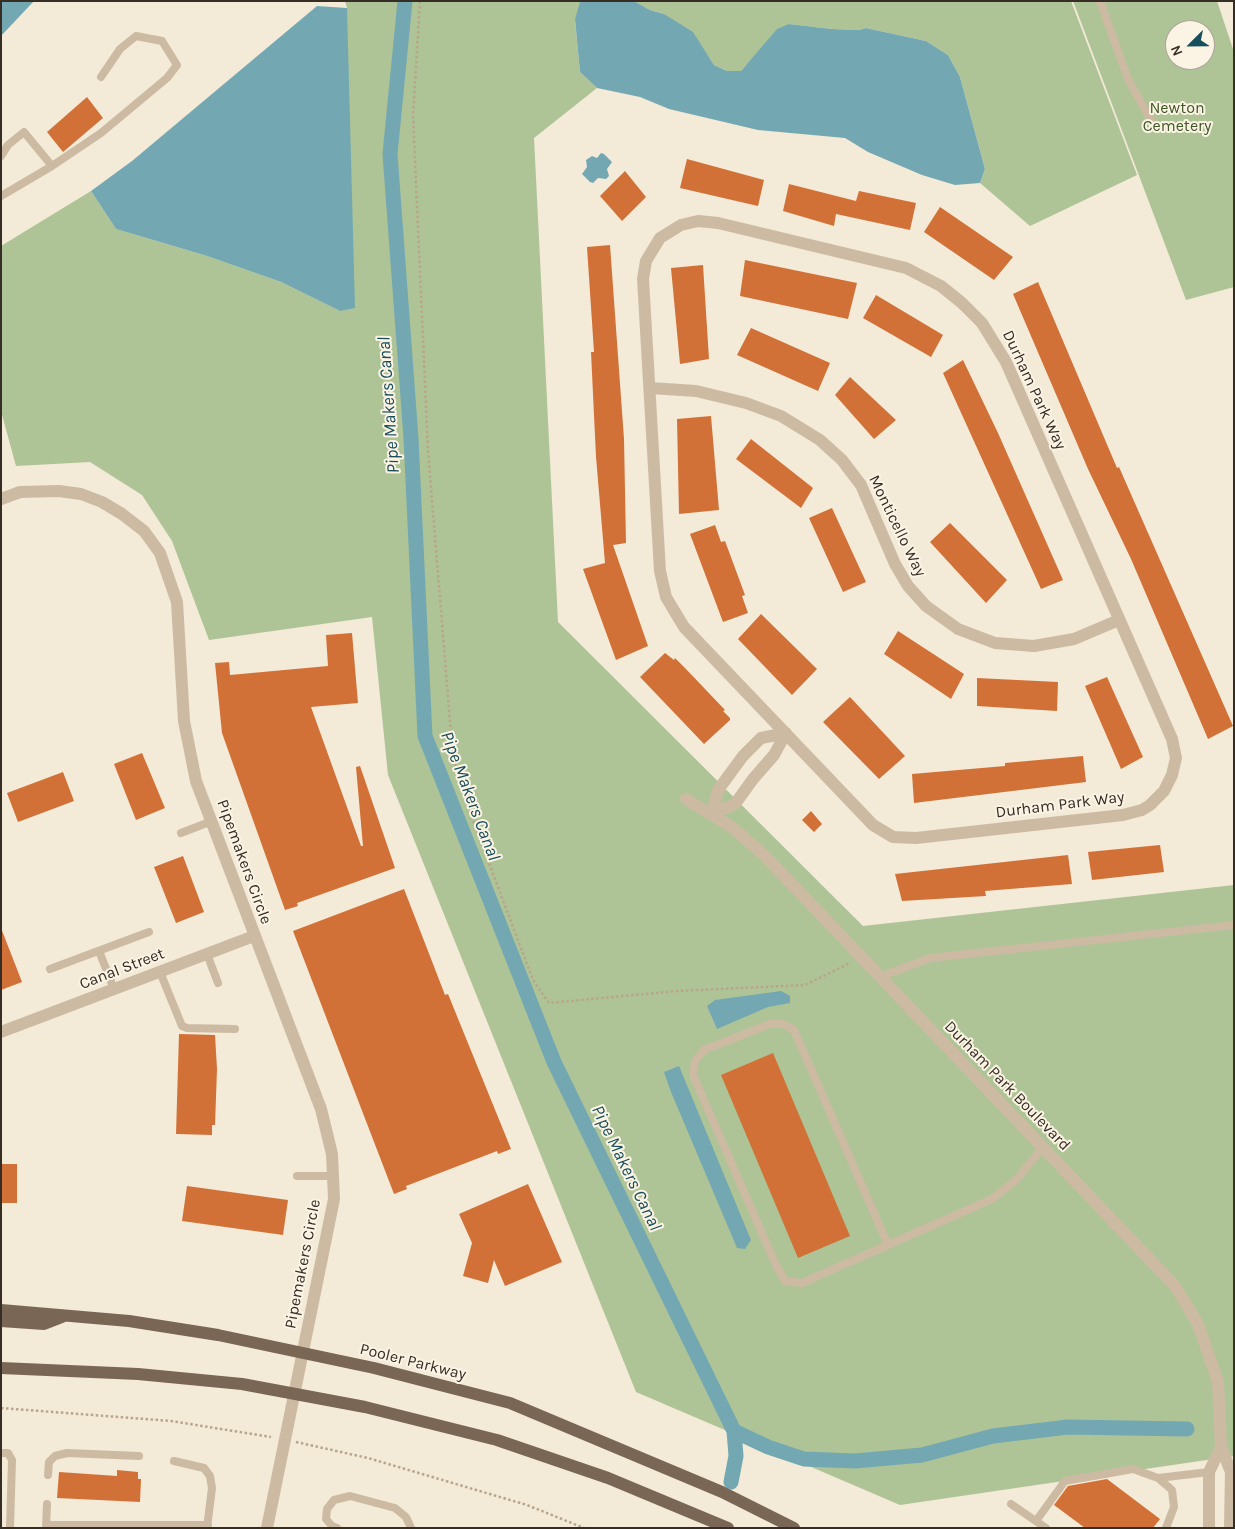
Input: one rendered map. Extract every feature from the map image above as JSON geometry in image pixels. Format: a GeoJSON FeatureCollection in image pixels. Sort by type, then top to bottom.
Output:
{"type":"FeatureCollection","features":[{"type":"Feature","properties":{"kind":"main road","name":"Pooler Parkway"},"geometry":{"type":"LineString","coordinates":[[1,1310],[138,1322],[226,1336],[374,1368],[510,1403],[722,1492],[794,1528]]}},
{"type":"Feature","properties":{"kind":"main road"},"geometry":{"type":"LineString","coordinates":[[1,1321],[44,1324],[64,1316]]}},
{"type":"Feature","properties":{"kind":"main road"},"geometry":{"type":"LineString","coordinates":[[1,1368],[147,1375],[242,1384],[365,1407],[497,1440],[608,1478],[728,1528]]}},
{"type":"Feature","properties":{"kind":"street","name":"Durham Park Way"},"geometry":{"type":"LineString","coordinates":[[698,221],[718,223],[894,264],[917,272],[941,286],[972,312],[999,349],[1120,620],[1172,739],[1176,758],[1172,775],[1164,791],[1150,806],[1133,814],[899,839],[888,835],[873,825],[684,627],[666,597],[658,555],[650,388],[644,270],[654,245],[667,232],[681,225],[698,221]]}},
{"type":"Feature","properties":{"kind":"street","name":"Monticello Way"},"geometry":{"type":"LineString","coordinates":[[650,388],[696,391],[746,403],[795,423],[820,440],[842,460],[861,485],[895,564],[908,586],[926,606],[958,629],[988,641],[1008,645],[1034,646],[1074,639],[1120,620]]}},
{"type":"Feature","properties":{"kind":"street","name":"Pipemakers Circle"},"geometry":{"type":"LineString","coordinates":[[1,499],[20,492],[59,490],[81,494],[102,502],[144,531],[160,553],[177,602],[184,721],[196,782],[321,1109],[332,1154],[334,1199],[267,1528]]}},
{"type":"Feature","properties":{"kind":"street"},"geometry":{"type":"LineString","coordinates":[[712,814],[718,790],[731,771],[762,738],[786,733]]}},
{"type":"Feature","properties":{"kind":"street"},"geometry":{"type":"LineString","coordinates":[[712,814],[735,804],[749,784],[774,756],[786,733]]}},
{"type":"Feature","properties":{"kind":"street"},"geometry":{"type":"LineString","coordinates":[[731,771],[749,784]]}},
{"type":"Feature","properties":{"kind":"street","name":"Durham Park Boulevard"},"geometry":{"type":"LineString","coordinates":[[686,799],[712,814],[755,848],[1167,1276],[1191,1311],[1205,1340],[1218,1382],[1221,1447],[1232,1472],[1230,1528]]}},
{"type":"Feature","properties":{"kind":"street","name":"Canal Street"},"geometry":{"type":"LineString","coordinates":[[1,1032],[254,936]]}},
{"type":"Feature","properties":{"kind":"street","name":"Durham Park Boulevard"},"geometry":{"type":"LineString","coordinates":[[1209,1528],[1209,1472],[1221,1447]]}},
{"type":"Feature","properties":{"kind":"street"},"geometry":{"type":"LineString","coordinates":[[1209,1472],[1232,1472]]}},
{"type":"Feature","properties":{"kind":"lane"},"geometry":{"type":"LineString","coordinates":[[1100,1],[1128,79],[1153,124]]}},
{"type":"Feature","properties":{"kind":"lane"},"geometry":{"type":"LineString","coordinates":[[1,196],[52,166],[101,133],[167,78],[177,65],[162,41],[136,36],[120,50],[101,77]]}},
{"type":"Feature","properties":{"kind":"lane"},"geometry":{"type":"LineString","coordinates":[[1,156],[8,145],[24,132],[52,166]]}},
{"type":"Feature","properties":{"kind":"lane"},"geometry":{"type":"LineString","coordinates":[[181,833],[212,821]]}},
{"type":"Feature","properties":{"kind":"lane"},"geometry":{"type":"LineString","coordinates":[[880,977],[930,958],[1234,925]]}},
{"type":"Feature","properties":{"kind":"lane"},"geometry":{"type":"LineString","coordinates":[[50,969],[149,932]]}},
{"type":"Feature","properties":{"kind":"lane"},"geometry":{"type":"LineString","coordinates":[[99,951],[114,989]]}},
{"type":"Feature","properties":{"kind":"lane"},"geometry":{"type":"LineString","coordinates":[[207,954],[218,983]]}},
{"type":"Feature","properties":{"kind":"lane"},"geometry":{"type":"LineString","coordinates":[[160,972],[182,1026],[187,1028],[235,1029]]}},
{"type":"Feature","properties":{"kind":"lane"},"geometry":{"type":"LineString","coordinates":[[888,1245],[794,1030],[783,1024],[770,1024],[704,1050],[695,1061],[693,1075],[775,1263],[785,1281],[802,1283],[888,1245],[992,1199],[1016,1180],[1043,1147]]}},
{"type":"Feature","properties":{"kind":"lane"},"geometry":{"type":"LineString","coordinates":[[297,1176],[333,1176]]}},
{"type":"Feature","properties":{"kind":"lane"},"geometry":{"type":"LineString","coordinates":[[1,1453],[8,1453],[12,1460],[10,1528]]}},
{"type":"Feature","properties":{"kind":"lane"},"geometry":{"type":"LineString","coordinates":[[48,1476],[49,1462],[55,1456],[67,1453],[139,1456]]}},
{"type":"Feature","properties":{"kind":"lane"},"geometry":{"type":"LineString","coordinates":[[47,1504],[46,1526],[207,1526],[212,1488],[210,1476],[204,1468],[174,1461]]}},
{"type":"Feature","properties":{"kind":"lane"},"geometry":{"type":"LineString","coordinates":[[1036,1521],[1065,1481],[1133,1469],[1158,1478],[1175,1495],[1173,1515],[1166,1528]]}},
{"type":"Feature","properties":{"kind":"lane"},"geometry":{"type":"LineString","coordinates":[[1158,1478],[1209,1472]]}},
{"type":"Feature","properties":{"kind":"lane"},"geometry":{"type":"LineString","coordinates":[[336,1528],[326,1518],[327,1509],[334,1500],[350,1496],[395,1508],[406,1518],[411,1528]]}},
{"type":"Feature","properties":{"kind":"lane"},"geometry":{"type":"LineString","coordinates":[[1011,1504],[1046,1528]]}},
{"type":"Feature","properties":{"kind":"path"},"geometry":{"type":"LineString","coordinates":[[420,1],[413,116],[428,451],[453,758],[472,818],[533,980],[549,1003],[677,990],[805,985],[861,957]]}},
{"type":"Feature","properties":{"kind":"path"},"geometry":{"type":"LineString","coordinates":[[1,1408],[153,1420],[274,1438]]}},
{"type":"Feature","properties":{"kind":"path"},"geometry":{"type":"LineString","coordinates":[[294,1441],[368,1458],[527,1505],[584,1528]]}},
{"type":"Feature","properties":{"kind":"green space"},"geometry":{"type":"Polygon","coordinates":[[[345,1],[580,1],[575,20],[580,72],[597,88],[534,138],[558,622],[863,926],[1234,885],[1234,1456],[900,1505],[636,1392],[388,775],[372,617],[209,640],[172,541],[142,495],[90,462],[16,466],[1,411],[1,246],[91,191],[116,229],[207,256],[281,282],[340,311],[347,8],[345,1]]]}},
{"type":"Feature","properties":{"kind":"green space"},"geometry":{"type":"Polygon","coordinates":[[[634,1],[1071,1],[1137,175],[1030,226],[980,183],[985,169],[960,77],[948,55],[926,41],[866,28],[859,30],[832,29],[789,24],[759,51],[741,71],[727,71],[714,65],[704,50],[664,14],[650,10],[634,1]]]}},
{"type":"Feature","properties":{"kind":"green space","name":"Newton Cemetery"},"geometry":{"type":"Polygon","coordinates":[[[1073,1],[1217,1],[1234,52],[1234,287],[1186,300],[1073,1]]]}},
{"type":"Feature","properties":{"kind":"water"},"geometry":{"type":"Polygon","coordinates":[[[1,1],[34,1],[1,36],[1,1]]]}},
{"type":"Feature","properties":{"kind":"water"},"geometry":{"type":"Polygon","coordinates":[[[580,1],[634,1],[650,10],[664,14],[693,32],[714,65],[727,71],[741,71],[777,29],[789,24],[832,29],[859,30],[866,28],[926,41],[948,55],[960,77],[985,169],[980,183],[955,185],[922,175],[868,152],[845,138],[758,130],[669,109],[640,97],[597,88],[580,72],[575,19],[580,1]]]}},
{"type":"Feature","properties":{"kind":"water"},"geometry":{"type":"Polygon","coordinates":[[[317,6],[347,8],[355,308],[340,311],[281,282],[207,256],[116,229],[91,191],[132,161],[317,6]]]}},
{"type":"Feature","properties":{"kind":"water"},"geometry":{"type":"Polygon","coordinates":[[[601,153],[612,162],[607,169],[609,176],[606,179],[598,178],[593,183],[582,174],[587,167],[586,160],[592,156],[597,158],[601,153]]]}},
{"type":"Feature","properties":{"kind":"water"},"geometry":{"type":"Polygon","coordinates":[[[781,991],[790,996],[790,1003],[768,1007],[717,1029],[707,1006],[715,1000],[781,991]]]}},
{"type":"Feature","properties":{"kind":"water"},"geometry":{"type":"Polygon","coordinates":[[[679,1066],[751,1240],[745,1249],[737,1248],[671,1092],[664,1072],[679,1066]]]}},
{"type":"Feature","properties":{"kind":"building"},"geometry":{"type":"Polygon","coordinates":[[[87,97],[103,118],[63,152],[47,132],[87,97]]]}},
{"type":"Feature","properties":{"kind":"building"},"geometry":{"type":"Polygon","coordinates":[[[687,159],[764,180],[758,206],[680,188],[687,159]]]}},
{"type":"Feature","properties":{"kind":"building"},"geometry":{"type":"Polygon","coordinates":[[[625,171],[646,197],[622,221],[600,196],[625,171]]]}},
{"type":"Feature","properties":{"kind":"building"},"geometry":{"type":"Polygon","coordinates":[[[789,184],[856,201],[859,191],[916,203],[910,230],[836,214],[834,226],[783,211],[789,184]]]}},
{"type":"Feature","properties":{"kind":"building"},"geometry":{"type":"Polygon","coordinates":[[[940,207],[1013,257],[994,280],[924,232],[940,207]]]}},
{"type":"Feature","properties":{"kind":"building"},"geometry":{"type":"Polygon","coordinates":[[[610,245],[624,439],[626,543],[613,545],[648,646],[616,660],[583,569],[605,563],[596,457],[591,352],[594,352],[587,247],[610,245]]]}},
{"type":"Feature","properties":{"kind":"building"},"geometry":{"type":"Polygon","coordinates":[[[745,260],[857,283],[848,319],[740,296],[745,260]]]}},
{"type":"Feature","properties":{"kind":"building"},"geometry":{"type":"Polygon","coordinates":[[[703,265],[709,359],[680,364],[671,268],[703,265]]]}},
{"type":"Feature","properties":{"kind":"building"},"geometry":{"type":"Polygon","coordinates":[[[1038,282],[1117,468],[1119,467],[1233,726],[1208,739],[1131,559],[1088,469],[1013,294],[1038,282]]]}},
{"type":"Feature","properties":{"kind":"building"},"geometry":{"type":"Polygon","coordinates":[[[876,295],[943,335],[931,357],[863,318],[876,295]]]}},
{"type":"Feature","properties":{"kind":"building"},"geometry":{"type":"Polygon","coordinates":[[[751,328],[830,363],[818,391],[737,355],[751,328]]]}},
{"type":"Feature","properties":{"kind":"building"},"geometry":{"type":"Polygon","coordinates":[[[963,360],[998,433],[1063,580],[1041,589],[943,373],[963,360]]]}},
{"type":"Feature","properties":{"kind":"building"},"geometry":{"type":"Polygon","coordinates":[[[850,377],[896,420],[874,439],[835,395],[850,377]]]}},
{"type":"Feature","properties":{"kind":"building"},"geometry":{"type":"Polygon","coordinates":[[[711,416],[719,510],[679,514],[677,419],[711,416]]]}},
{"type":"Feature","properties":{"kind":"building"},"geometry":{"type":"Polygon","coordinates":[[[751,439],[813,488],[801,508],[736,459],[751,439]]]}},
{"type":"Feature","properties":{"kind":"building"},"geometry":{"type":"Polygon","coordinates":[[[832,508],[866,582],[843,592],[809,518],[832,508]]]}},
{"type":"Feature","properties":{"kind":"building"},"geometry":{"type":"Polygon","coordinates":[[[950,523],[1007,580],[986,603],[930,542],[950,523]]]}},
{"type":"Feature","properties":{"kind":"building"},"geometry":{"type":"Polygon","coordinates":[[[715,525],[721,542],[725,541],[745,595],[742,596],[748,613],[723,622],[690,534],[715,525]]]}},
{"type":"Feature","properties":{"kind":"building"},"geometry":{"type":"Polygon","coordinates":[[[761,614],[817,669],[792,695],[738,639],[761,614]]]}},
{"type":"Feature","properties":{"kind":"building"},"geometry":{"type":"Polygon","coordinates":[[[898,631],[964,674],[951,699],[884,654],[898,631]]]}},
{"type":"Feature","properties":{"kind":"building"},"geometry":{"type":"Polygon","coordinates":[[[352,633],[358,703],[311,707],[361,846],[363,846],[356,767],[360,766],[395,868],[297,903],[298,906],[285,910],[222,733],[215,663],[229,662],[230,675],[328,666],[326,635],[352,633]]]}},
{"type":"Feature","properties":{"kind":"building"},"geometry":{"type":"Polygon","coordinates":[[[665,653],[674,660],[675,658],[685,668],[725,710],[723,711],[730,718],[704,744],[640,677],[665,653]]]}},
{"type":"Feature","properties":{"kind":"building"},"geometry":{"type":"Polygon","coordinates":[[[1107,677],[1143,757],[1121,769],[1085,686],[1107,677]]]}},
{"type":"Feature","properties":{"kind":"building"},"geometry":{"type":"Polygon","coordinates":[[[977,678],[1058,682],[1057,711],[977,706],[977,678]]]}},
{"type":"Feature","properties":{"kind":"building"},"geometry":{"type":"Polygon","coordinates":[[[850,697],[905,756],[879,779],[823,722],[850,697]]]}},
{"type":"Feature","properties":{"kind":"building"},"geometry":{"type":"Polygon","coordinates":[[[142,753],[165,808],[136,820],[114,764],[142,753]]]}},
{"type":"Feature","properties":{"kind":"building"},"geometry":{"type":"Polygon","coordinates":[[[1083,756],[1086,782],[914,803],[912,774],[1005,766],[1005,763],[1083,756]]]}},
{"type":"Feature","properties":{"kind":"building"},"geometry":{"type":"Polygon","coordinates":[[[63,772],[74,801],[18,822],[7,793],[63,772]]]}},
{"type":"Feature","properties":{"kind":"building"},"geometry":{"type":"Polygon","coordinates":[[[811,811],[822,824],[814,832],[802,820],[811,811]]]}},
{"type":"Feature","properties":{"kind":"building"},"geometry":{"type":"Polygon","coordinates":[[[1160,845],[1164,872],[1092,880],[1088,852],[1160,845]]]}},
{"type":"Feature","properties":{"kind":"building"},"geometry":{"type":"Polygon","coordinates":[[[1068,855],[1072,884],[985,891],[986,896],[902,901],[895,874],[1068,855]]]}},
{"type":"Feature","properties":{"kind":"building"},"geometry":{"type":"Polygon","coordinates":[[[183,856],[204,912],[176,923],[154,867],[183,856]]]}},
{"type":"Feature","properties":{"kind":"building"},"geometry":{"type":"Polygon","coordinates":[[[404,889],[445,995],[448,994],[511,1149],[498,1154],[497,1151],[406,1186],[407,1189],[394,1194],[293,931],[404,889]]]}},
{"type":"Feature","properties":{"kind":"building"},"geometry":{"type":"Polygon","coordinates":[[[1,928],[22,982],[1,990],[1,928]]]}},
{"type":"Feature","properties":{"kind":"building"},"geometry":{"type":"Polygon","coordinates":[[[179,1034],[215,1035],[217,1069],[215,1125],[212,1125],[212,1135],[176,1134],[179,1034]]]}},
{"type":"Feature","properties":{"kind":"building"},"geometry":{"type":"Polygon","coordinates":[[[773,1053],[850,1236],[798,1258],[721,1075],[773,1053]]]}},
{"type":"Feature","properties":{"kind":"building"},"geometry":{"type":"Polygon","coordinates":[[[1,1164],[17,1164],[17,1203],[1,1203],[1,1164]]]}},
{"type":"Feature","properties":{"kind":"building"},"geometry":{"type":"Polygon","coordinates":[[[528,1184],[562,1262],[505,1286],[494,1260],[488,1283],[463,1276],[472,1243],[459,1214],[528,1184]]]}},
{"type":"Feature","properties":{"kind":"building"},"geometry":{"type":"Polygon","coordinates":[[[187,1186],[288,1200],[283,1235],[182,1221],[187,1186]]]}},
{"type":"Feature","properties":{"kind":"building"},"geometry":{"type":"Polygon","coordinates":[[[117,1470],[138,1472],[138,1479],[141,1479],[140,1502],[57,1498],[59,1472],[117,1476],[117,1470]]]}},
{"type":"Feature","properties":{"kind":"building"},"geometry":{"type":"Polygon","coordinates":[[[1107,1479],[1160,1519],[1153,1528],[1085,1528],[1054,1505],[1068,1486],[1107,1479]]]}},
{"type":"Feature","properties":{"kind":"waterway","name":"Pipe Makers Canal"},"geometry":{"type":"LineString","coordinates":[[405,1],[390,154],[411,438],[425,736],[554,1062],[734,1431],[736,1456],[731,1482]]}},
{"type":"Feature","properties":{"kind":"waterway"},"geometry":{"type":"LineString","coordinates":[[734,1431],[768,1447],[804,1459],[855,1461],[922,1455],[993,1436],[1068,1427],[1187,1429]]}}]}
